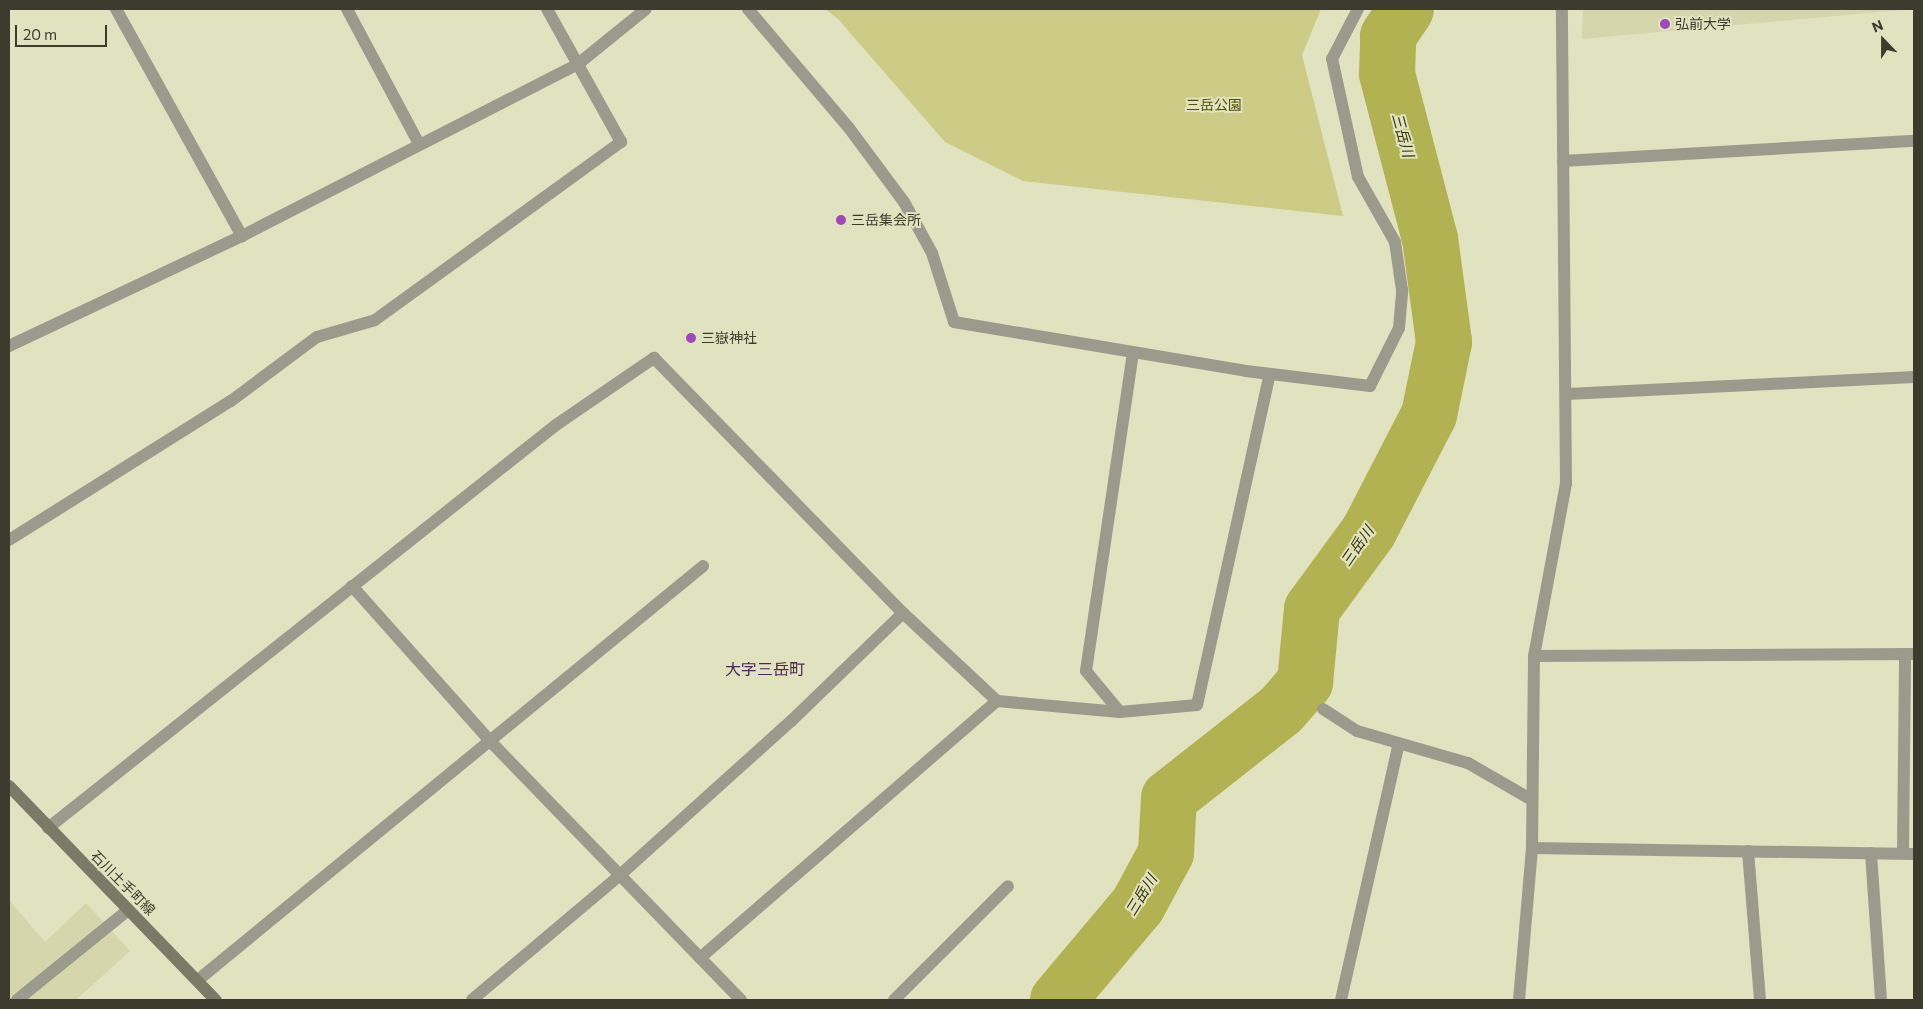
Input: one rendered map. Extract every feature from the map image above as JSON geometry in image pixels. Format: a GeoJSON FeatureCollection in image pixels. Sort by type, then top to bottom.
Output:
{"type":"FeatureCollection","features":[{"type":"Feature","properties":{"kind":"main road","name":"石川土手町線"},"geometry":{"type":"LineString","coordinates":[[9,786],[216,1000]]}},
{"type":"Feature","properties":{"kind":"street"},"geometry":{"type":"LineString","coordinates":[[116,9],[242,236]]}},
{"type":"Feature","properties":{"kind":"street"},"geometry":{"type":"LineString","coordinates":[[347,9],[419,144]]}},
{"type":"Feature","properties":{"kind":"street"},"geometry":{"type":"LineString","coordinates":[[9,540],[231,401],[317,337],[375,320],[621,142],[547,9]]}},
{"type":"Feature","properties":{"kind":"street"},"geometry":{"type":"LineString","coordinates":[[9,346],[242,236],[578,64],[646,9]]}},
{"type":"Feature","properties":{"kind":"street"},"geometry":{"type":"LineString","coordinates":[[748,9],[849,128],[904,202],[932,253],[954,322],[1270,374],[1370,386],[1399,328],[1402,290],[1395,242],[1358,178],[1332,59],[1358,9]]}},
{"type":"Feature","properties":{"kind":"street"},"geometry":{"type":"LineString","coordinates":[[1519,1000],[1532,848],[1534,656],[1566,484],[1567,394],[1562,9]]}},
{"type":"Feature","properties":{"kind":"street"},"geometry":{"type":"LineString","coordinates":[[1563,161],[1914,141]]}},
{"type":"Feature","properties":{"kind":"street"},"geometry":{"type":"LineString","coordinates":[[1120,712],[1086,670],[1133,352]]}},
{"type":"Feature","properties":{"kind":"street"},"geometry":{"type":"LineString","coordinates":[[48,828],[556,425],[654,358],[904,613],[997,701],[1120,712],[1197,705],[1270,374]]}},
{"type":"Feature","properties":{"kind":"street"},"geometry":{"type":"LineString","coordinates":[[1567,394],[1914,377]]}},
{"type":"Feature","properties":{"kind":"street"},"geometry":{"type":"LineString","coordinates":[[198,980],[703,566]]}},
{"type":"Feature","properties":{"kind":"street"},"geometry":{"type":"LineString","coordinates":[[352,586],[490,740],[619,876],[742,1000]]}},
{"type":"Feature","properties":{"kind":"street"},"geometry":{"type":"LineString","coordinates":[[472,1000],[619,876],[791,721],[904,613]]}},
{"type":"Feature","properties":{"kind":"street"},"geometry":{"type":"LineString","coordinates":[[1532,848],[1909,854],[1909,654],[1534,656]]}},
{"type":"Feature","properties":{"kind":"street"},"geometry":{"type":"LineString","coordinates":[[700,958],[997,701]]}},
{"type":"Feature","properties":{"kind":"street"},"geometry":{"type":"LineString","coordinates":[[1323,708],[1357,731],[1468,762],[1532,800]]}},
{"type":"Feature","properties":{"kind":"street"},"geometry":{"type":"LineString","coordinates":[[1340,1000],[1399,743]]}},
{"type":"Feature","properties":{"kind":"street"},"geometry":{"type":"LineString","coordinates":[[1748,851],[1760,1000]]}},
{"type":"Feature","properties":{"kind":"street"},"geometry":{"type":"LineString","coordinates":[[1871,853],[1881,1000]]}},
{"type":"Feature","properties":{"kind":"street"},"geometry":{"type":"LineString","coordinates":[[894,1000],[1008,886]]}},
{"type":"Feature","properties":{"kind":"street"},"geometry":{"type":"LineString","coordinates":[[16,1000],[128,910]]}},
{"type":"Feature","properties":{"kind":"shaded area","name":"弘前大学"},"geometry":{"type":"Polygon","coordinates":[[[1583,9],[1912,9],[1582,39],[1583,9]]]}},
{"type":"Feature","properties":{"kind":"shaded area"},"geometry":{"type":"Polygon","coordinates":[[[9,900],[45,942],[86,903],[130,951],[76,1000],[9,1000],[9,900]]]}},
{"type":"Feature","properties":{"kind":"green space","name":"三岳公園"},"geometry":{"type":"Polygon","coordinates":[[[825,9],[1321,9],[1302,55],[1343,216],[1023,181],[945,142],[838,19],[825,9]]]}},
{"type":"Feature","properties":{"kind":"waterway","name":"三岳川"},"geometry":{"type":"LineString","coordinates":[[1058,1000],[1138,905],[1166,853],[1169,798],[1281,710],[1305,682],[1312,609],[1369,531],[1429,415],[1444,342],[1430,239],[1387,74],[1388,36],[1406,9]]}},
{"type":"Feature","properties":{"kind":"place","name":"弘前大学"},"geometry":{"type":"Point","coordinates":[1665,24]}},
{"type":"Feature","properties":{"kind":"place","name":"三岳集会所"},"geometry":{"type":"Point","coordinates":[841,220]}},
{"type":"Feature","properties":{"kind":"place","name":"三嶽神社"},"geometry":{"type":"Point","coordinates":[691,338]}},
{"type":"Feature","properties":{"kind":"district","name":"大字三岳町"},"geometry":{"type":"Point","coordinates":[765,669]}}]}
